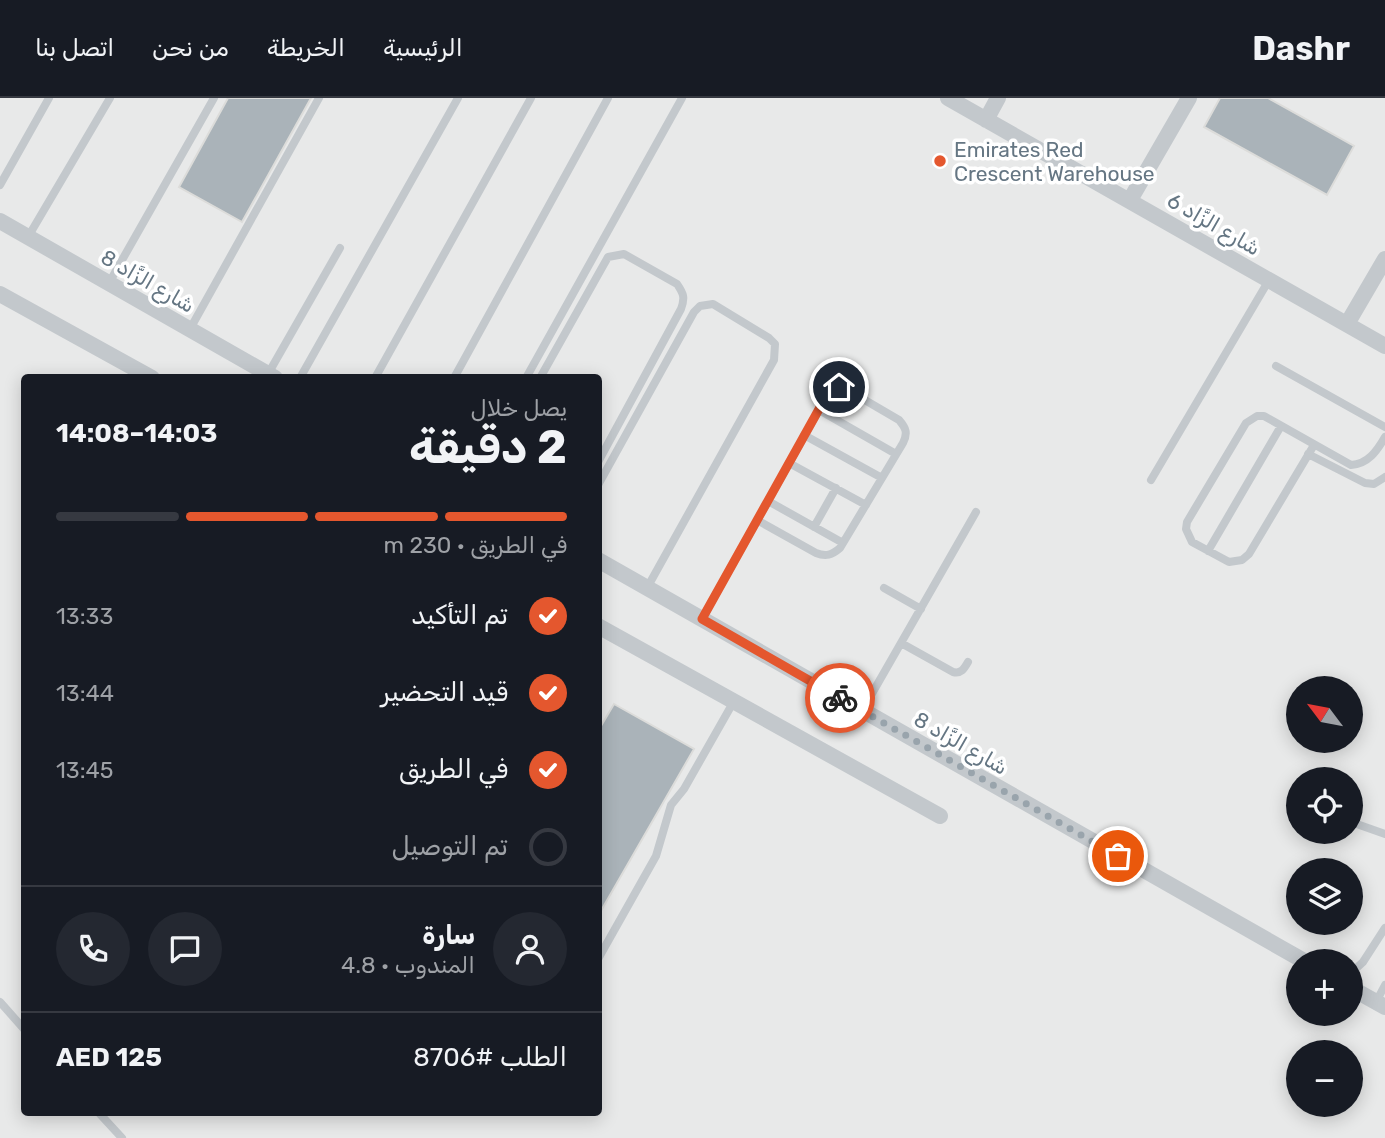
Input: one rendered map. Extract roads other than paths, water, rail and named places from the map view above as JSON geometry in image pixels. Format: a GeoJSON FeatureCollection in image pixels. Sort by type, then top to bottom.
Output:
{"type":"FeatureCollection","features":[{"type":"Feature","properties":{"kind":"street","name":"شارع الزَّاد 6"},"geometry":{"type":"LineString","coordinates":[[948,98],[1385,346]]}},
{"type":"Feature","properties":{"kind":"street"},"geometry":{"type":"LineString","coordinates":[[986,120],[998,98]]}},
{"type":"Feature","properties":{"kind":"street"},"geometry":{"type":"LineString","coordinates":[[1130,200],[1189,98]]}},
{"type":"Feature","properties":{"kind":"street","name":"شارع الزَّاد 8"},"geometry":{"type":"LineString","coordinates":[[0,221],[269,374]]}},
{"type":"Feature","properties":{"kind":"street"},"geometry":{"type":"LineString","coordinates":[[1347,324],[1385,259]]}},
{"type":"Feature","properties":{"kind":"street"},"geometry":{"type":"LineString","coordinates":[[0,294],[145,374]]}},
{"type":"Feature","properties":{"kind":"street","name":"شارع الزَّاد 8"},"geometry":{"type":"LineString","coordinates":[[602,562],[1286,951]]}},
{"type":"Feature","properties":{"kind":"street"},"geometry":{"type":"LineString","coordinates":[[602,628],[940,816]]}},
{"type":"Feature","properties":{"kind":"street"},"geometry":{"type":"LineString","coordinates":[[1363,995],[1380,1004]]}},
{"type":"Feature","properties":{"kind":"lane"},"geometry":{"type":"LineString","coordinates":[[0,185],[49,98]]}},
{"type":"Feature","properties":{"kind":"lane"},"geometry":{"type":"LineString","coordinates":[[28,237],[110,98]]}},
{"type":"Feature","properties":{"kind":"lane"},"geometry":{"type":"LineString","coordinates":[[108,283],[215,98]]}},
{"type":"Feature","properties":{"kind":"lane"},"geometry":{"type":"LineString","coordinates":[[190,329],[319,98]]}},
{"type":"Feature","properties":{"kind":"lane"},"geometry":{"type":"LineString","coordinates":[[302,374],[458,98]]}},
{"type":"Feature","properties":{"kind":"lane"},"geometry":{"type":"LineString","coordinates":[[377,374],[531,98]]}},
{"type":"Feature","properties":{"kind":"lane"},"geometry":{"type":"LineString","coordinates":[[456,374],[608,98]]}},
{"type":"Feature","properties":{"kind":"lane"},"geometry":{"type":"LineString","coordinates":[[528,374],[682,98]]}},
{"type":"Feature","properties":{"kind":"lane"},"geometry":{"type":"LineString","coordinates":[[273,374],[340,248]]}},
{"type":"Feature","properties":{"kind":"lane"},"geometry":{"type":"LineString","coordinates":[[542,374],[608,257],[624,254],[677,284],[685,299],[681,309],[602,455]]}},
{"type":"Feature","properties":{"kind":"lane"},"geometry":{"type":"LineString","coordinates":[[1151,480],[1269,280]]}},
{"type":"Feature","properties":{"kind":"lane"},"geometry":{"type":"LineString","coordinates":[[602,478],[694,312],[700,306],[713,304],[775,344],[774,360],[647,588]]}},
{"type":"Feature","properties":{"kind":"lane"},"geometry":{"type":"LineString","coordinates":[[1276,366],[1385,427]]}},
{"type":"Feature","properties":{"kind":"lane"},"geometry":{"type":"LineString","coordinates":[[702,619],[818,410],[833,388],[846,389],[900,420],[906,427],[906,436],[896,454],[843,543],[832,554],[823,556],[757,520]]}},
{"type":"Feature","properties":{"kind":"lane"},"geometry":{"type":"LineString","coordinates":[[818,410],[896,454]]}},
{"type":"Feature","properties":{"kind":"lane"},"geometry":{"type":"LineString","coordinates":[[1314,445],[1249,554],[1236,562],[1229,562],[1192,542],[1186,529],[1187,522],[1246,423],[1257,416],[1264,416],[1351,465],[1360,464],[1372,457],[1385,437]]}},
{"type":"Feature","properties":{"kind":"lane"},"geometry":{"type":"LineString","coordinates":[[1208,551],[1281,426]]}},
{"type":"Feature","properties":{"kind":"lane"},"geometry":{"type":"LineString","coordinates":[[804,435],[881,478]]}},
{"type":"Feature","properties":{"kind":"lane"},"geometry":{"type":"LineString","coordinates":[[1308,454],[1365,483],[1374,484],[1385,477]]}},
{"type":"Feature","properties":{"kind":"lane"},"geometry":{"type":"LineString","coordinates":[[789,463],[866,505]]}},
{"type":"Feature","properties":{"kind":"lane"},"geometry":{"type":"LineString","coordinates":[[814,527],[836,488]]}},
{"type":"Feature","properties":{"kind":"lane"},"geometry":{"type":"LineString","coordinates":[[768,501],[843,543]]}},
{"type":"Feature","properties":{"kind":"lane"},"geometry":{"type":"LineString","coordinates":[[862,711],[976,512]]}},
{"type":"Feature","properties":{"kind":"lane"},"geometry":{"type":"LineString","coordinates":[[884,588],[921,609]]}},
{"type":"Feature","properties":{"kind":"lane"},"geometry":{"type":"LineString","coordinates":[[901,643],[957,673],[963,671],[968,662]]}},
{"type":"Feature","properties":{"kind":"lane"},"geometry":{"type":"LineString","coordinates":[[602,953],[656,856],[671,806],[684,789],[734,701]]}},
{"type":"Feature","properties":{"kind":"lane"},"geometry":{"type":"LineString","coordinates":[[1363,826],[1385,834]]}},
{"type":"Feature","properties":{"kind":"lane"},"geometry":{"type":"LineString","coordinates":[[1363,962],[1385,928]]}},
{"type":"Feature","properties":{"kind":"lane"},"geometry":{"type":"LineString","coordinates":[[1380,1004],[1385,985]]}},
{"type":"Feature","properties":{"kind":"lane"},"geometry":{"type":"LineString","coordinates":[[0,1002],[21,1026]]}},
{"type":"Feature","properties":{"kind":"lane"},"geometry":{"type":"LineString","coordinates":[[102,1116],[122,1138]]}},
{"type":"Feature","properties":{"kind":"place","name":"Emirates Red Crescent Warehouse"},"geometry":{"type":"Point","coordinates":[940,161]}}]}
